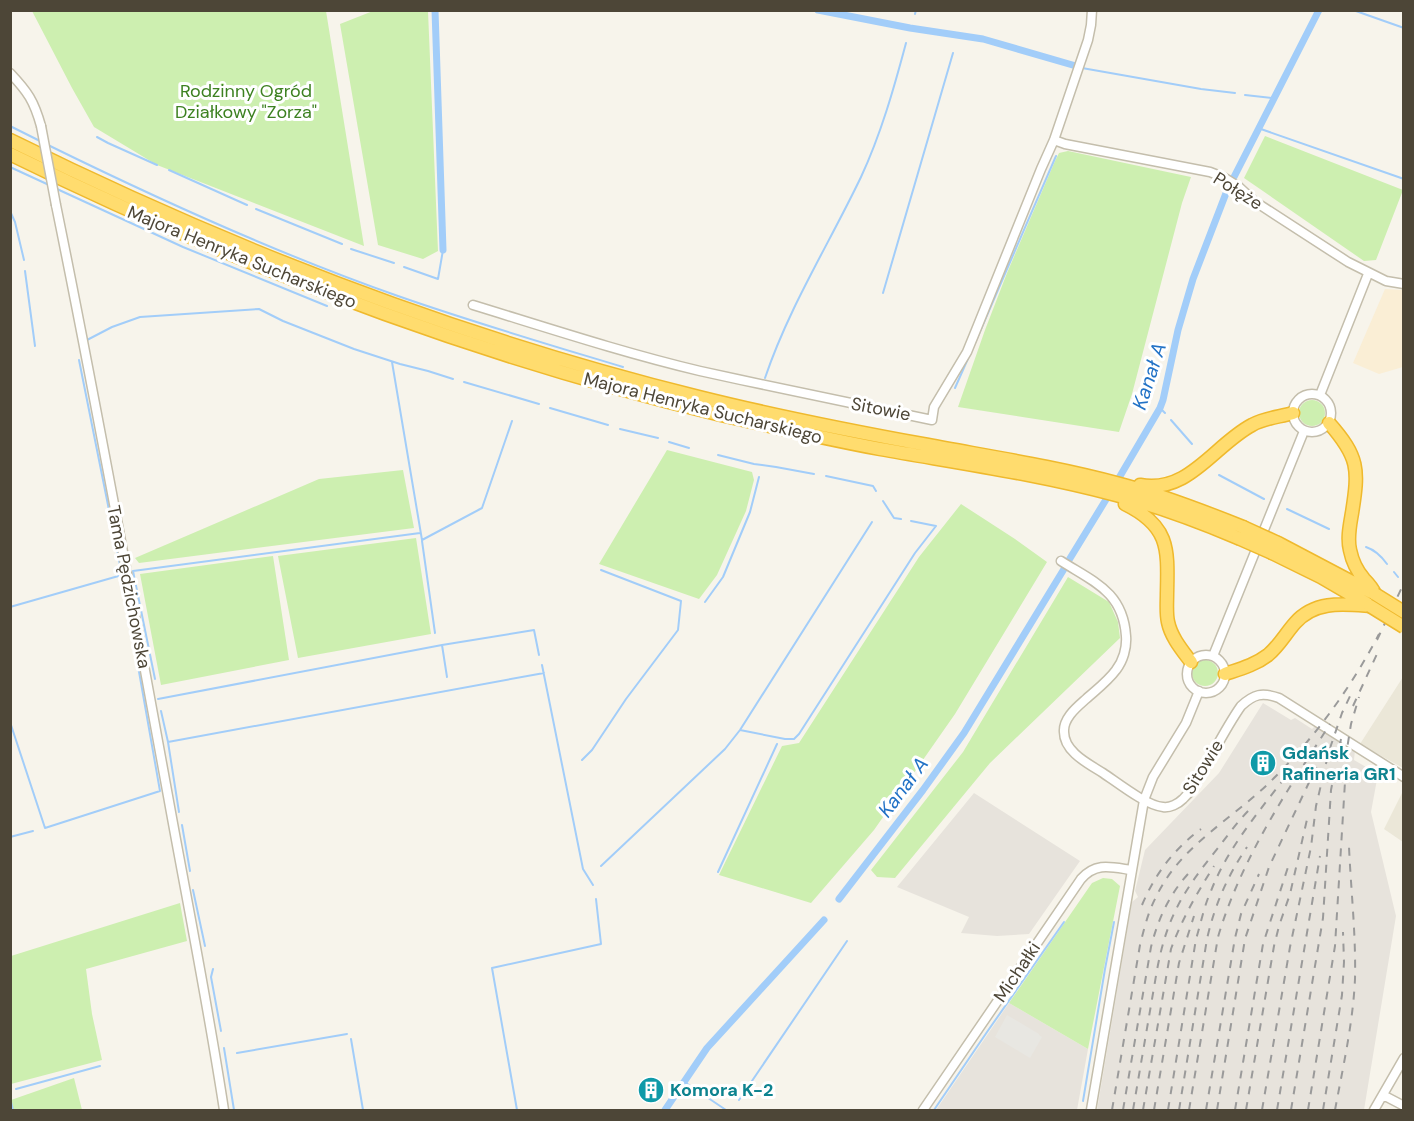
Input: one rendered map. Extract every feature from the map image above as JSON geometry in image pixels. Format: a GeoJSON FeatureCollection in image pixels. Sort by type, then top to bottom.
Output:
{"type":"FeatureCollection","features":[{"type":"Feature","properties":{"kind":"highway","name":"Majora Henryka Sucharskiego"},"geometry":{"type":"LineString","coordinates":[[10,140],[141,202],[270,258],[406,309],[510,344],[627,378],[760,411],[1083,475],[1124,485],[1197,509],[1275,548],[1351,580],[1404,627]]}},
{"type":"Feature","properties":{"kind":"highway","name":"Majora Henryka Sucharskiego"},"geometry":{"type":"LineString","coordinates":[[10,154],[137,214],[267,270],[393,318],[505,355],[607,385],[731,417],[838,441],[1016,473],[1116,495],[1186,518],[1241,532]]}},
{"type":"Feature","properties":{"kind":"highway"},"geometry":{"type":"LineString","coordinates":[[1124,485],[1129,483],[1150,487],[1172,483],[1184,477],[1253,424],[1293,413]]}},
{"type":"Feature","properties":{"kind":"highway"},"geometry":{"type":"LineString","coordinates":[[1225,674],[1254,664],[1266,656],[1297,621],[1311,610],[1335,604],[1372,600],[1372,587],[1358,570],[1349,549],[1349,530],[1356,491],[1354,461],[1346,445],[1329,423]]}},
{"type":"Feature","properties":{"kind":"highway"},"geometry":{"type":"LineString","coordinates":[[1116,495],[1121,502],[1147,517],[1164,540],[1168,564],[1166,610],[1168,622],[1174,639],[1191,662]]}},
{"type":"Feature","properties":{"kind":"highway","name":"Majora Henryka Sucharskiego"},"geometry":{"type":"LineString","coordinates":[[1372,600],[1404,612]]}},
{"type":"Feature","properties":{"kind":"street","name":"Sitowie"},"geometry":{"type":"LineString","coordinates":[[473,305],[700,370],[932,420],[934,406],[967,352],[1054,140],[1088,40],[1092,10]]}},
{"type":"Feature","properties":{"kind":"street","name":"Tama Pędzichowska"},"geometry":{"type":"LineString","coordinates":[[10,73],[30,97],[40,126],[78,313],[149,691],[224,1110]]}},
{"type":"Feature","properties":{"kind":"street","name":"Połęże"},"geometry":{"type":"LineString","coordinates":[[1054,140],[1210,172],[1223,177],[1239,187],[1254,201],[1368,274],[1386,281],[1404,284]]}},
{"type":"Feature","properties":{"kind":"street"},"geometry":{"type":"LineString","coordinates":[[1320,395],[1368,274]]}},
{"type":"Feature","properties":{"kind":"street"},"geometry":{"type":"LineString","coordinates":[[1320,395],[1330,405],[1332,414],[1329,423],[1318,432],[1304,431],[1295,422],[1293,413],[1297,401],[1303,396],[1320,395]]}},
{"type":"Feature","properties":{"kind":"street"},"geometry":{"type":"LineString","coordinates":[[1213,656],[1304,431]]}},
{"type":"Feature","properties":{"kind":"street","name":"Sitowie"},"geometry":{"type":"LineString","coordinates":[[1061,561],[1104,589],[1116,602],[1125,622],[1127,642],[1123,658],[1116,671],[1065,722],[1066,741],[1085,761],[1144,800],[1163,807],[1178,804],[1185,798],[1196,784],[1241,706],[1248,699],[1257,695],[1270,694],[1279,698],[1404,777]]}},
{"type":"Feature","properties":{"kind":"street"},"geometry":{"type":"LineString","coordinates":[[1198,656],[1213,656],[1220,661],[1225,674],[1221,685],[1217,690],[1211,692],[1194,689],[1188,681],[1187,672],[1191,662],[1198,656]]}},
{"type":"Feature","properties":{"kind":"street","name":"Sitowie"},"geometry":{"type":"LineString","coordinates":[[1144,800],[1153,777],[1186,723],[1199,691]]}},
{"type":"Feature","properties":{"kind":"street"},"geometry":{"type":"LineString","coordinates":[[1091,1110],[1144,800]]}},
{"type":"Feature","properties":{"kind":"street","name":"Michałki"},"geometry":{"type":"LineString","coordinates":[[923,1110],[1081,879],[1098,868],[1110,866],[1131,870]]}},
{"type":"Feature","properties":{"kind":"street"},"geometry":{"type":"LineString","coordinates":[[1374,1110],[1404,1058]]}},
{"type":"Feature","properties":{"kind":"street"},"geometry":{"type":"LineString","coordinates":[[1383,1095],[1404,1106]]}},
{"type":"Feature","properties":{"kind":"shaded area"},"geometry":{"type":"Polygon","coordinates":[[[1385,289],[1403,290],[1403,367],[1379,374],[1353,363],[1385,289]]]}},
{"type":"Feature","properties":{"kind":"shaded area"},"geometry":{"type":"Polygon","coordinates":[[[1403,677],[1403,768],[1360,744],[1403,677]]]}},
{"type":"Feature","properties":{"kind":"shaded area"},"geometry":{"type":"Polygon","coordinates":[[[1263,703],[1291,720],[1295,718],[1312,729],[1315,726],[1355,750],[1354,760],[1378,774],[1371,812],[1396,916],[1364,1110],[1097,1110],[1132,902],[1138,897],[1135,891],[1145,850],[1219,773],[1263,703]]]}},
{"type":"Feature","properties":{"kind":"shaded area"},"geometry":{"type":"Polygon","coordinates":[[[1403,791],[1403,842],[1384,829],[1403,791]]]}},
{"type":"Feature","properties":{"kind":"shaded area"},"geometry":{"type":"Polygon","coordinates":[[[974,793],[1080,861],[1029,934],[997,936],[961,933],[969,917],[897,887],[974,793]]]}},
{"type":"Feature","properties":{"kind":"shaded area"},"geometry":{"type":"Polygon","coordinates":[[[1009,1003],[1088,1049],[1077,1110],[936,1110],[1009,1003]]]}},
{"type":"Feature","properties":{"kind":"shaded area"},"geometry":{"type":"Polygon","coordinates":[[[1007,1015],[1042,1037],[1030,1058],[995,1037],[1007,1015]]]}},
{"type":"Feature","properties":{"kind":"green space","name":"Rodzinny Ogród Działkowy \"Zorza\""},"geometry":{"type":"Polygon","coordinates":[[[32,11],[326,11],[364,246],[157,165],[94,127],[32,11]]]}},
{"type":"Feature","properties":{"kind":"green space"},"geometry":{"type":"Polygon","coordinates":[[[373,11],[428,11],[438,251],[423,259],[378,245],[340,24],[373,11]]]}},
{"type":"Feature","properties":{"kind":"green space"},"geometry":{"type":"Polygon","coordinates":[[[1265,136],[1403,190],[1376,260],[1364,261],[1244,178],[1265,136]]]}},
{"type":"Feature","properties":{"kind":"green space"},"geometry":{"type":"Polygon","coordinates":[[[1068,151],[1191,177],[1182,203],[1132,394],[1119,432],[958,407],[1007,273],[1055,161],[1059,153],[1068,151]]]}},
{"type":"Feature","properties":{"kind":"green space"},"geometry":{"type":"Polygon","coordinates":[[[1312,400],[1321,404],[1325,413],[1321,422],[1312,426],[1303,422],[1299,413],[1303,404],[1312,400]]]}},
{"type":"Feature","properties":{"kind":"green space"},"geometry":{"type":"Polygon","coordinates":[[[667,450],[752,472],[754,480],[746,511],[717,575],[699,599],[599,564],[667,450]]]}},
{"type":"Feature","properties":{"kind":"green space"},"geometry":{"type":"Polygon","coordinates":[[[403,470],[414,528],[139,563],[135,558],[319,479],[403,470]]]}},
{"type":"Feature","properties":{"kind":"green space"},"geometry":{"type":"Polygon","coordinates":[[[961,504],[1047,562],[955,714],[874,830],[811,903],[719,875],[782,746],[799,743],[919,557],[961,504]]]}},
{"type":"Feature","properties":{"kind":"green space"},"geometry":{"type":"Polygon","coordinates":[[[416,538],[431,634],[298,658],[278,556],[416,538]]]}},
{"type":"Feature","properties":{"kind":"green space"},"geometry":{"type":"Polygon","coordinates":[[[273,556],[289,660],[161,685],[140,574],[273,556]]]}},
{"type":"Feature","properties":{"kind":"green space"},"geometry":{"type":"Polygon","coordinates":[[[1068,577],[1109,602],[1118,622],[1120,638],[990,763],[895,878],[877,877],[871,870],[963,752],[1068,577]]]}},
{"type":"Feature","properties":{"kind":"green space"},"geometry":{"type":"Polygon","coordinates":[[[1205,660],[1214,664],[1218,673],[1214,682],[1205,686],[1196,682],[1192,673],[1196,664],[1205,660]]]}},
{"type":"Feature","properties":{"kind":"green space"},"geometry":{"type":"Polygon","coordinates":[[[1103,878],[1112,879],[1120,886],[1088,1049],[1009,1003],[1092,883],[1103,878]]]}},
{"type":"Feature","properties":{"kind":"green space"},"geometry":{"type":"Polygon","coordinates":[[[180,903],[187,941],[86,969],[92,1014],[102,1060],[11,1084],[11,956],[180,903]]]}},
{"type":"Feature","properties":{"kind":"green space"},"geometry":{"type":"Polygon","coordinates":[[[74,1078],[82,1110],[11,1110],[11,1100],[74,1078]]]}},
{"type":"Feature","properties":{"kind":"waterway"},"geometry":{"type":"LineString","coordinates":[[435,10],[443,250]]}},
{"type":"Feature","properties":{"kind":"waterway"},"geometry":{"type":"LineString","coordinates":[[818,10],[910,28],[983,39],[1076,66]]}},
{"type":"Feature","properties":{"kind":"waterway"},"geometry":{"type":"LineString","coordinates":[[915,14],[916,10]]}},
{"type":"Feature","properties":{"kind":"waterway","name":"Kanał A"},"geometry":{"type":"LineString","coordinates":[[1234,177],[1319,10]]}},
{"type":"Feature","properties":{"kind":"waterway"},"geometry":{"type":"LineString","coordinates":[[1353,10],[1404,28]]}},
{"type":"Feature","properties":{"kind":"waterway"},"geometry":{"type":"LineString","coordinates":[[765,378],[797,301],[868,161],[897,77],[906,43]]}},
{"type":"Feature","properties":{"kind":"waterway"},"geometry":{"type":"LineString","coordinates":[[883,293],[953,53]]}},
{"type":"Feature","properties":{"kind":"waterway"},"geometry":{"type":"LineString","coordinates":[[1082,68],[1235,93]]}},
{"type":"Feature","properties":{"kind":"waterway"},"geometry":{"type":"LineString","coordinates":[[1245,95],[1273,98]]}},
{"type":"Feature","properties":{"kind":"waterway"},"geometry":{"type":"LineString","coordinates":[[10,126],[40,141]]}},
{"type":"Feature","properties":{"kind":"waterway"},"geometry":{"type":"LineString","coordinates":[[1258,128],[1404,179]]}},
{"type":"Feature","properties":{"kind":"waterway"},"geometry":{"type":"LineString","coordinates":[[97,137],[157,165]]}},
{"type":"Feature","properties":{"kind":"waterway"},"geometry":{"type":"LineString","coordinates":[[48,145],[221,226],[353,280],[454,315],[623,367]]}},
{"type":"Feature","properties":{"kind":"waterway"},"geometry":{"type":"LineString","coordinates":[[975,343],[1056,156]]}},
{"type":"Feature","properties":{"kind":"waterway"},"geometry":{"type":"LineString","coordinates":[[10,167],[49,185]]}},
{"type":"Feature","properties":{"kind":"waterway"},"geometry":{"type":"LineString","coordinates":[[169,170],[247,205]]}},
{"type":"Feature","properties":{"kind":"waterway","name":"Kanał A"},"geometry":{"type":"LineString","coordinates":[[1116,483],[1160,408],[1178,330],[1193,279],[1228,188]]}},
{"type":"Feature","properties":{"kind":"waterway"},"geometry":{"type":"LineString","coordinates":[[57,189],[183,247],[327,306]]}},
{"type":"Feature","properties":{"kind":"waterway"},"geometry":{"type":"LineString","coordinates":[[256,209],[342,244]]}},
{"type":"Feature","properties":{"kind":"waterway"},"geometry":{"type":"LineString","coordinates":[[10,211],[24,260]]}},
{"type":"Feature","properties":{"kind":"waterway"},"geometry":{"type":"LineString","coordinates":[[351,249],[394,263]]}},
{"type":"Feature","properties":{"kind":"waterway"},"geometry":{"type":"LineString","coordinates":[[404,267],[438,279],[443,250]]}},
{"type":"Feature","properties":{"kind":"waterway"},"geometry":{"type":"LineString","coordinates":[[25,271],[35,346]]}},
{"type":"Feature","properties":{"kind":"waterway"},"geometry":{"type":"LineString","coordinates":[[87,340],[112,327],[140,317],[259,309],[354,349],[453,379]]}},
{"type":"Feature","properties":{"kind":"waterway"},"geometry":{"type":"LineString","coordinates":[[955,388],[970,354]]}},
{"type":"Feature","properties":{"kind":"waterway"},"geometry":{"type":"LineString","coordinates":[[10,607],[122,575],[79,360]]}},
{"type":"Feature","properties":{"kind":"waterway"},"geometry":{"type":"LineString","coordinates":[[392,362],[422,540],[482,508],[512,421]]}},
{"type":"Feature","properties":{"kind":"waterway"},"geometry":{"type":"LineString","coordinates":[[464,382],[539,404]]}},
{"type":"Feature","properties":{"kind":"waterway"},"geometry":{"type":"LineString","coordinates":[[550,408],[608,425]]}},
{"type":"Feature","properties":{"kind":"waterway","name":"Kanał A"},"geometry":{"type":"LineString","coordinates":[[1160,408],[1165,413]]}},
{"type":"Feature","properties":{"kind":"waterway"},"geometry":{"type":"LineString","coordinates":[[1171,420],[1192,444]]}},
{"type":"Feature","properties":{"kind":"waterway"},"geometry":{"type":"LineString","coordinates":[[620,429],[658,438]]}},
{"type":"Feature","properties":{"kind":"waterway"},"geometry":{"type":"LineString","coordinates":[[669,442],[689,448]]}},
{"type":"Feature","properties":{"kind":"waterway"},"geometry":{"type":"LineString","coordinates":[[718,455],[754,464],[814,474]]}},
{"type":"Feature","properties":{"kind":"waterway"},"geometry":{"type":"LineString","coordinates":[[1219,475],[1264,499]]}},
{"type":"Feature","properties":{"kind":"waterway"},"geometry":{"type":"LineString","coordinates":[[826,476],[873,486],[876,491]]}},
{"type":"Feature","properties":{"kind":"waterway"},"geometry":{"type":"LineString","coordinates":[[705,602],[723,577],[750,512],[759,477]]}},
{"type":"Feature","properties":{"kind":"waterway","name":"Kanał A"},"geometry":{"type":"LineString","coordinates":[[1069,560],[1110,493]]}},
{"type":"Feature","properties":{"kind":"waterway"},"geometry":{"type":"LineString","coordinates":[[883,501],[894,518],[901,519]]}},
{"type":"Feature","properties":{"kind":"waterway"},"geometry":{"type":"LineString","coordinates":[[1287,509],[1329,529]]}},
{"type":"Feature","properties":{"kind":"waterway"},"geometry":{"type":"LineString","coordinates":[[740,730],[785,739],[794,739],[799,734],[915,553],[936,526],[911,521]]}},
{"type":"Feature","properties":{"kind":"waterway"},"geometry":{"type":"LineString","coordinates":[[601,866],[725,749],[740,730],[872,522]]}},
{"type":"Feature","properties":{"kind":"waterway"},"geometry":{"type":"LineString","coordinates":[[155,679],[133,571],[420,533]]}},
{"type":"Feature","properties":{"kind":"waterway"},"geometry":{"type":"LineString","coordinates":[[422,541],[435,633]]}},
{"type":"Feature","properties":{"kind":"waterway"},"geometry":{"type":"LineString","coordinates":[[1366,547],[1378,554],[1387,564]]}},
{"type":"Feature","properties":{"kind":"waterway","name":"Kanał A"},"geometry":{"type":"LineString","coordinates":[[839,899],[964,733],[1064,569]]}},
{"type":"Feature","properties":{"kind":"waterway"},"geometry":{"type":"LineString","coordinates":[[582,760],[592,750],[626,699],[678,630],[681,601],[601,570]]}},
{"type":"Feature","properties":{"kind":"waterway"},"geometry":{"type":"LineString","coordinates":[[1394,572],[1398,577]]}},
{"type":"Feature","properties":{"kind":"waterway"},"geometry":{"type":"LineString","coordinates":[[10,722],[45,828],[160,791],[122,575]]}},
{"type":"Feature","properties":{"kind":"waterway"},"geometry":{"type":"LineString","coordinates":[[447,677],[442,645],[534,630],[539,655]]}},
{"type":"Feature","properties":{"kind":"waterway"},"geometry":{"type":"LineString","coordinates":[[158,699],[442,645]]}},
{"type":"Feature","properties":{"kind":"waterway"},"geometry":{"type":"LineString","coordinates":[[542,665],[583,869],[593,885]]}},
{"type":"Feature","properties":{"kind":"waterway"},"geometry":{"type":"LineString","coordinates":[[179,812],[168,742],[544,673]]}},
{"type":"Feature","properties":{"kind":"waterway"},"geometry":{"type":"LineString","coordinates":[[161,711],[168,742]]}},
{"type":"Feature","properties":{"kind":"waterway"},"geometry":{"type":"LineString","coordinates":[[718,872],[777,744]]}},
{"type":"Feature","properties":{"kind":"waterway"},"geometry":{"type":"LineString","coordinates":[[182,825],[190,871]]}},
{"type":"Feature","properties":{"kind":"waterway"},"geometry":{"type":"LineString","coordinates":[[10,837],[33,831]]}},
{"type":"Feature","properties":{"kind":"waterway"},"geometry":{"type":"LineString","coordinates":[[193,890],[205,946]]}},
{"type":"Feature","properties":{"kind":"waterway"},"geometry":{"type":"LineString","coordinates":[[517,1110],[492,968],[601,944],[596,899]]}},
{"type":"Feature","properties":{"kind":"waterway","name":"Kanał A"},"geometry":{"type":"LineString","coordinates":[[665,1110],[707,1048],[824,920]]}},
{"type":"Feature","properties":{"kind":"waterway"},"geometry":{"type":"LineString","coordinates":[[934,1110],[1064,922]]}},
{"type":"Feature","properties":{"kind":"waterway"},"geometry":{"type":"LineString","coordinates":[[1083,1101],[1114,922]]}},
{"type":"Feature","properties":{"kind":"waterway"},"geometry":{"type":"LineString","coordinates":[[739,1100],[847,941]]}},
{"type":"Feature","properties":{"kind":"waterway"},"geometry":{"type":"LineString","coordinates":[[213,969],[211,977],[221,1031]]}},
{"type":"Feature","properties":{"kind":"waterway"},"geometry":{"type":"LineString","coordinates":[[237,1053],[347,1034]]}},
{"type":"Feature","properties":{"kind":"waterway"},"geometry":{"type":"LineString","coordinates":[[351,1039],[363,1110]]}},
{"type":"Feature","properties":{"kind":"waterway"},"geometry":{"type":"LineString","coordinates":[[224,1048],[234,1110]]}},
{"type":"Feature","properties":{"kind":"waterway"},"geometry":{"type":"LineString","coordinates":[[16,1089],[100,1066]]}},
{"type":"Feature","properties":{"kind":"waterway"},"geometry":{"type":"LineString","coordinates":[[683,1081],[726,1110]]}},
{"type":"Feature","properties":{"kind":"waterway"},"geometry":{"type":"LineString","coordinates":[[11,1102],[13,1110]]}},
{"type":"Feature","properties":{"kind":"railway"},"geometry":{"type":"LineString","coordinates":[[1377,640],[1404,583]]}},
{"type":"Feature","properties":{"kind":"railway"},"geometry":{"type":"LineString","coordinates":[[1112,1110],[1140,945],[1148,915],[1156,897],[1167,878],[1194,847],[1274,778],[1319,728],[1357,673],[1379,634]]}},
{"type":"Feature","properties":{"kind":"railway"},"geometry":{"type":"LineString","coordinates":[[1353,706],[1377,654]]}},
{"type":"Feature","properties":{"kind":"railway"},"geometry":{"type":"LineString","coordinates":[[1262,1110],[1290,947],[1311,847],[1316,806],[1329,751],[1351,694]]}},
{"type":"Feature","properties":{"kind":"railway"},"geometry":{"type":"LineString","coordinates":[[1308,1110],[1335,946],[1347,749],[1359,697]]}},
{"type":"Feature","properties":{"kind":"railway"},"geometry":{"type":"LineString","coordinates":[[1189,1110],[1218,937],[1228,908],[1266,826],[1330,724]]}},
{"type":"Feature","properties":{"kind":"railway"},"geometry":{"type":"LineString","coordinates":[[1291,1110],[1323,918],[1331,790],[1341,739]]}},
{"type":"Feature","properties":{"kind":"railway"},"geometry":{"type":"LineString","coordinates":[[1217,1110],[1245,939],[1269,867],[1322,755]]}},
{"type":"Feature","properties":{"kind":"railway"},"geometry":{"type":"LineString","coordinates":[[1168,1110],[1196,939],[1206,903],[1235,845],[1287,775]]}},
{"type":"Feature","properties":{"kind":"railway"},"geometry":{"type":"LineString","coordinates":[[1133,1110],[1157,970],[1166,934],[1186,891],[1250,809]]}},
{"type":"Feature","properties":{"kind":"railway"},"geometry":{"type":"LineString","coordinates":[[1246,1110],[1274,946],[1290,894],[1308,815]]}},
{"type":"Feature","properties":{"kind":"railway"},"geometry":{"type":"LineString","coordinates":[[1142,905],[1166,863],[1201,829]]}},
{"type":"Feature","properties":{"kind":"railway"},"geometry":{"type":"LineString","coordinates":[[1179,1110],[1210,926],[1222,891],[1247,847]]}},
{"type":"Feature","properties":{"kind":"railway"},"geometry":{"type":"LineString","coordinates":[[1335,1110],[1350,1028],[1355,979],[1349,847]]}},
{"type":"Feature","properties":{"kind":"railway"},"geometry":{"type":"LineString","coordinates":[[1277,1110],[1320,856]]}},
{"type":"Feature","properties":{"kind":"railway"},"geometry":{"type":"LineString","coordinates":[[1235,1110],[1263,944],[1289,864]]}},
{"type":"Feature","properties":{"kind":"railway"},"geometry":{"type":"LineString","coordinates":[[1143,1110],[1171,949],[1190,906],[1214,866]]}},
{"type":"Feature","properties":{"kind":"railway"},"geometry":{"type":"LineString","coordinates":[[1123,1110],[1151,947],[1170,899],[1188,874]]}},
{"type":"Feature","properties":{"kind":"railway"},"geometry":{"type":"LineString","coordinates":[[1206,1110],[1235,938],[1241,914],[1259,874]]}},
{"type":"Feature","properties":{"kind":"railway"},"geometry":{"type":"LineString","coordinates":[[1154,1110],[1179,963],[1194,916]]}},
{"type":"Feature","properties":{"kind":"railway"},"geometry":{"type":"LineString","coordinates":[[1323,1110],[1342,995],[1343,932]]}},
{"type":"Feature","properties":{"kind":"place","name":"Gdańsk Rafineria GR1"},"geometry":{"type":"Point","coordinates":[1263,763]}},
{"type":"Feature","properties":{"kind":"place","name":"Komora K-2"},"geometry":{"type":"Point","coordinates":[651,1090]}}]}
